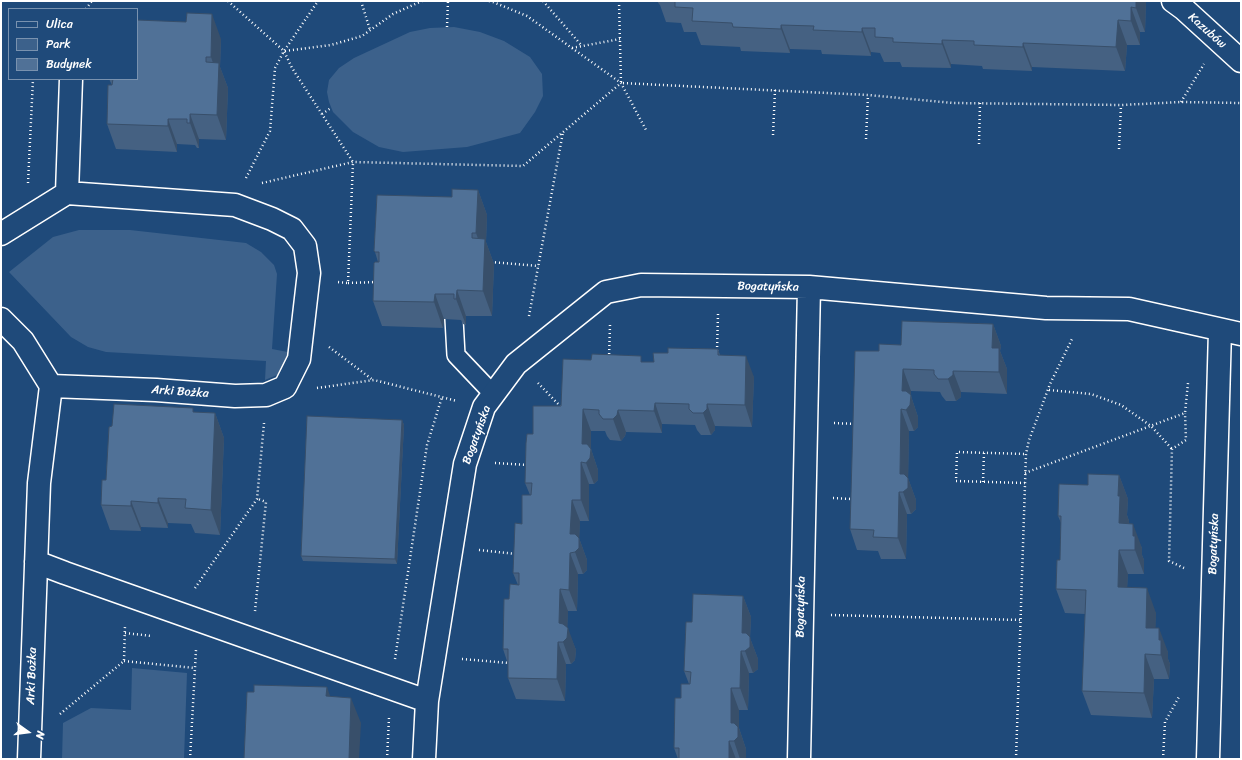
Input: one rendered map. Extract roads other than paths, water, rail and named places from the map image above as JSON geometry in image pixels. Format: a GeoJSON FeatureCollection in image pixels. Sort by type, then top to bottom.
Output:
{"type":"FeatureCollection","features":[{"type":"Feature","properties":{"kind":"street","name":"Kazubów"},"geometry":{"type":"LineString","coordinates":[[1173,1],[1241,61]]}},
{"type":"Feature","properties":{"kind":"street"},"geometry":{"type":"LineString","coordinates":[[1,234],[66,193],[71,80]]}},
{"type":"Feature","properties":{"kind":"street","name":"Arki Bożka"},"geometry":{"type":"LineString","coordinates":[[30,749],[39,483],[51,386],[156,390],[235,396],[275,391],[299,359],[309,273],[305,246],[292,229],[272,219],[235,205],[66,193]]}},
{"type":"Feature","properties":{"kind":"street","name":"Bogatyńska"},"geometry":{"type":"LineString","coordinates":[[424,759],[427,701],[465,464],[484,408],[516,364],[606,292],[641,285],[809,287],[1046,308],[1129,309],[1241,334]]}},
{"type":"Feature","properties":{"kind":"street","name":"Bogatyńska"},"geometry":{"type":"LineString","coordinates":[[799,759],[809,287]]}},
{"type":"Feature","properties":{"kind":"street"},"geometry":{"type":"LineString","coordinates":[[1,318],[23,341],[51,386]]}},
{"type":"Feature","properties":{"kind":"street","name":"Bogatyńska"},"geometry":{"type":"LineString","coordinates":[[1208,759],[1220,330]]}},
{"type":"Feature","properties":{"kind":"street"},"geometry":{"type":"LineString","coordinates":[[36,562],[427,701]]}},
{"type":"Feature","properties":{"kind":"lane"},"geometry":{"type":"LineString","coordinates":[[454,319],[456,355],[494,395]]}}]}
